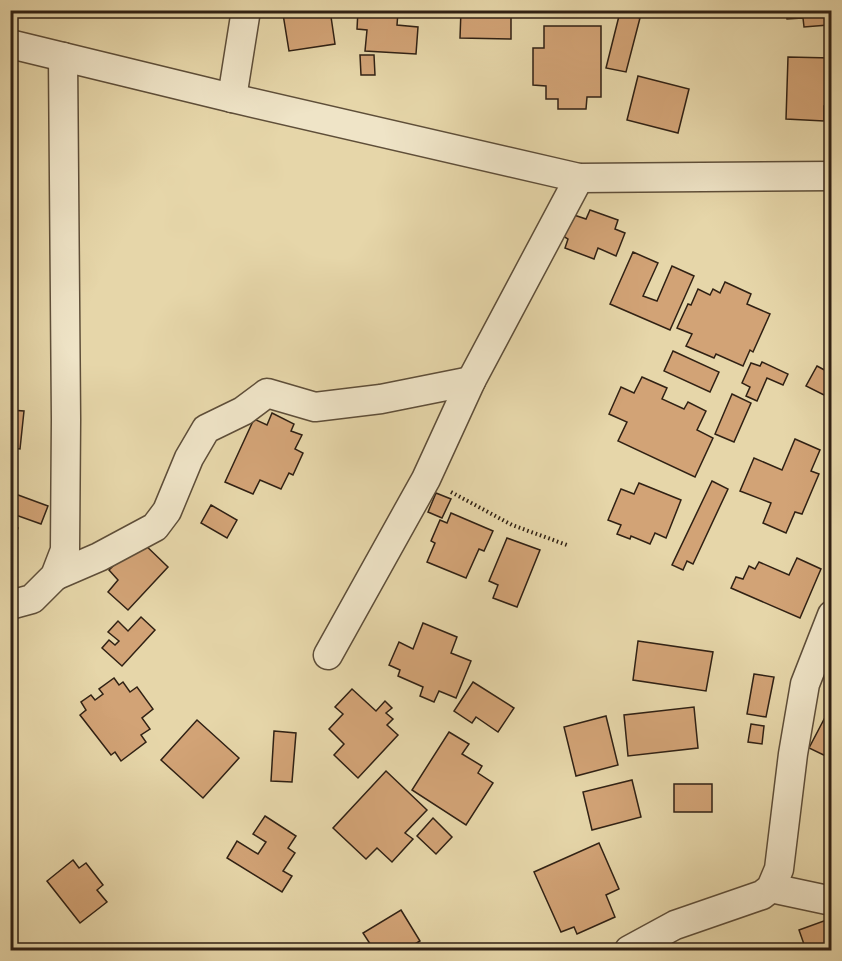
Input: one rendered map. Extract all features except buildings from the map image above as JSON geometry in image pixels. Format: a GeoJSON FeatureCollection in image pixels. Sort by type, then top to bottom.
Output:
{"type":"FeatureCollection","features":[{"type":"Feature","properties":{"kind":"street"},"geometry":{"type":"LineString","coordinates":[[232,98],[246,10]]}},
{"type":"Feature","properties":{"kind":"street"},"geometry":{"type":"LineString","coordinates":[[10,44],[579,178],[831,176]]}},
{"type":"Feature","properties":{"kind":"street"},"geometry":{"type":"LineString","coordinates":[[55,576],[64,550],[65,514],[63,57]]}},
{"type":"Feature","properties":{"kind":"street"},"geometry":{"type":"LineString","coordinates":[[327,655],[426,479],[471,381],[579,178]]}},
{"type":"Feature","properties":{"kind":"street"},"geometry":{"type":"LineString","coordinates":[[10,605],[32,598],[55,576],[99,557],[155,527],[167,511],[189,459],[206,429],[243,411],[267,393],[315,407],[381,399],[471,381]]}},
{"type":"Feature","properties":{"kind":"street"},"geometry":{"type":"LineString","coordinates":[[629,951],[675,925],[762,895],[771,888],[779,870],[793,754],[805,684],[831,615]]}},
{"type":"Feature","properties":{"kind":"street"},"geometry":{"type":"LineString","coordinates":[[771,888],[831,901]]}},
{"type":"Feature","properties":{"kind":"path"},"geometry":{"type":"LineString","coordinates":[[426,479],[513,525],[567,545]]}}]}
